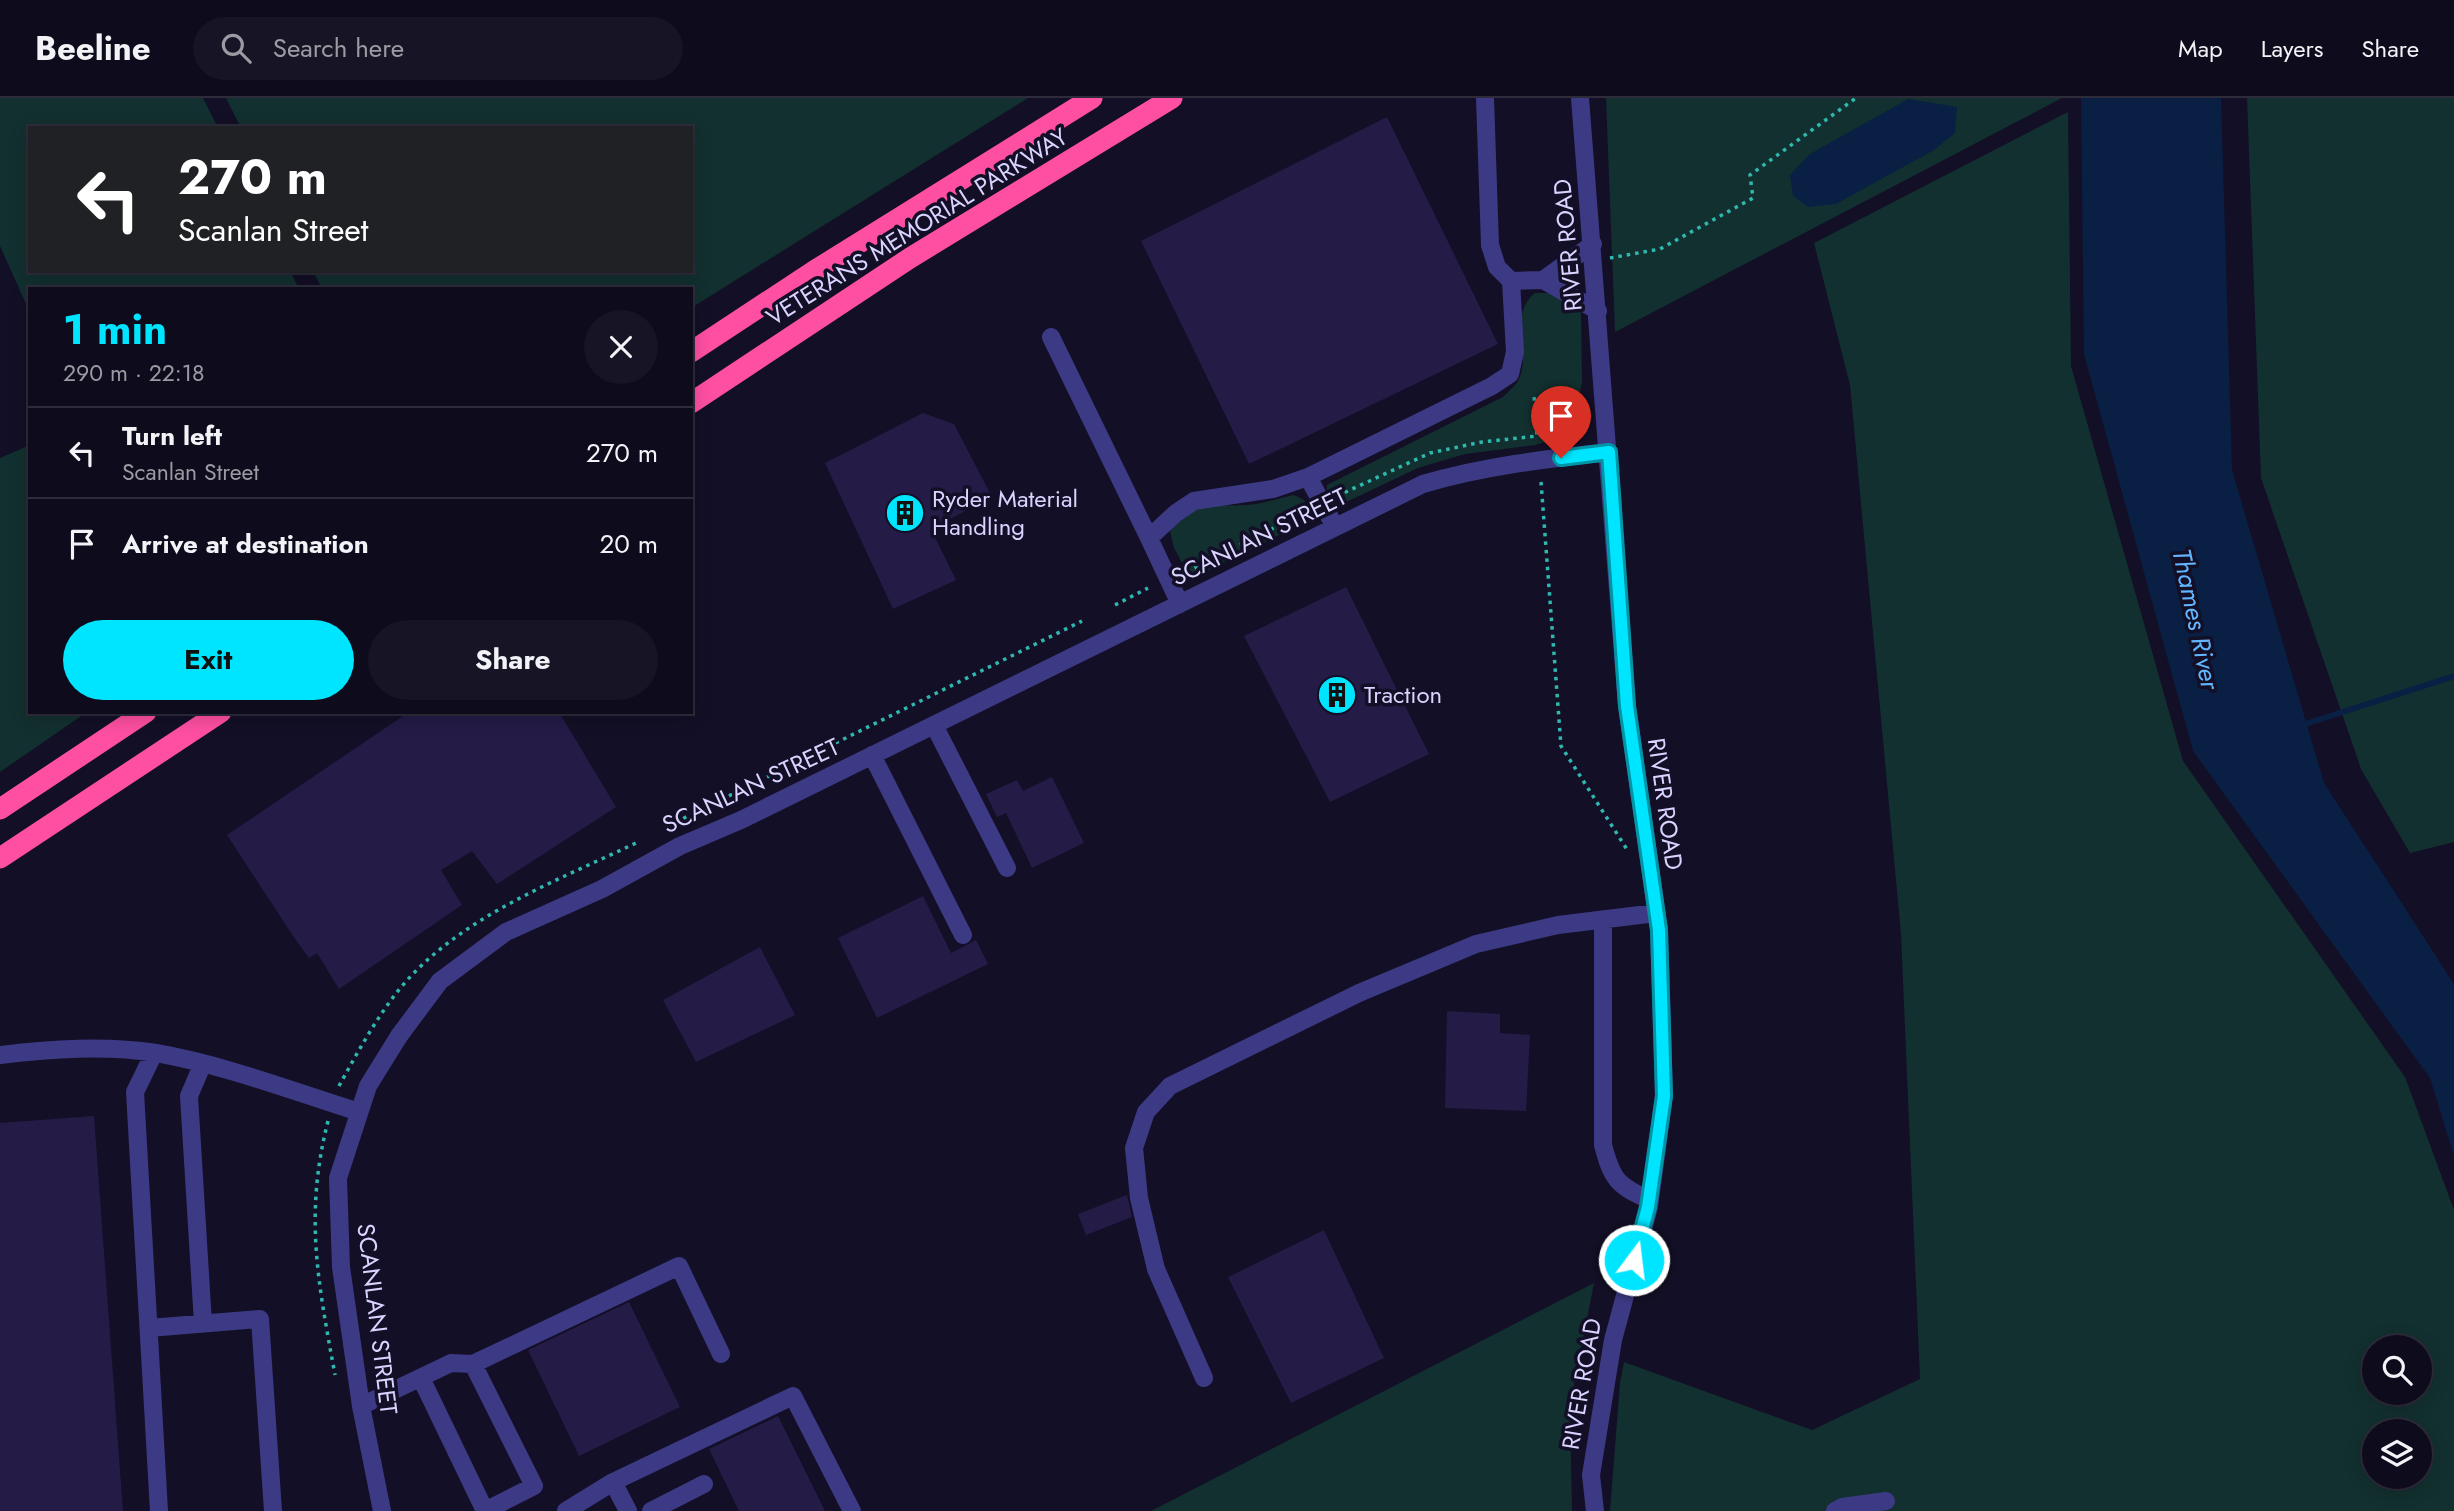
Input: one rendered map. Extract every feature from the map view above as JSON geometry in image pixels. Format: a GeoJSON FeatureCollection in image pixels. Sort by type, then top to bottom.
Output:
{"type":"FeatureCollection","features":[{"type":"Feature","properties":{"kind":"highway","name":"VETERANS MEMORIAL PARKWAY"},"geometry":{"type":"LineString","coordinates":[[693,351],[814,271],[1092,98]]}},
{"type":"Feature","properties":{"kind":"highway","name":"VETERANS MEMORIAL PARKWAY"},"geometry":{"type":"LineString","coordinates":[[693,401],[911,258],[1172,98]]}},
{"type":"Feature","properties":{"kind":"highway"},"geometry":{"type":"LineString","coordinates":[[0,809],[143,714]]}},
{"type":"Feature","properties":{"kind":"highway"},"geometry":{"type":"LineString","coordinates":[[0,858],[218,714]]}},
{"type":"Feature","properties":{"kind":"street"},"geometry":{"type":"LineString","coordinates":[[1149,538],[1194,501],[1273,489],[1308,477],[1492,386],[1510,373],[1515,352],[1511,281],[1497,267],[1490,245],[1485,98]]}},
{"type":"Feature","properties":{"kind":"street","name":"RIVER ROAD"},"geometry":{"type":"LineString","coordinates":[[1580,98],[1627,706],[1656,913],[1664,1096],[1650,1200],[1613,1340],[1591,1475],[1595,1511]]}},
{"type":"Feature","properties":{"kind":"street"},"geometry":{"type":"LineString","coordinates":[[1511,281],[1543,280],[1593,252]]}},
{"type":"Feature","properties":{"kind":"street"},"geometry":{"type":"LineString","coordinates":[[1543,280],[1598,311]]}},
{"type":"Feature","properties":{"kind":"street"},"geometry":{"type":"LineString","coordinates":[[1051,337],[1180,604]]}},
{"type":"Feature","properties":{"kind":"street","name":"SCANLAN STREET"},"geometry":{"type":"LineString","coordinates":[[382,1511],[361,1406],[341,1267],[338,1178],[368,1086],[393,1045],[440,981],[506,932],[602,889],[680,846],[741,820],[1423,484],[1468,471],[1609,452]]}},
{"type":"Feature","properties":{"kind":"street"},"geometry":{"type":"LineString","coordinates":[[1308,477],[1335,527]]}},
{"type":"Feature","properties":{"kind":"street"},"geometry":{"type":"LineString","coordinates":[[934,725],[1007,868]]}},
{"type":"Feature","properties":{"kind":"street"},"geometry":{"type":"LineString","coordinates":[[872,755],[962,935]]}},
{"type":"Feature","properties":{"kind":"street"},"geometry":{"type":"LineString","coordinates":[[1204,1378],[1156,1269],[1139,1198],[1134,1148],[1146,1112],[1170,1086],[1359,993],[1476,944],[1558,925],[1656,913]]}},
{"type":"Feature","properties":{"kind":"street"},"geometry":{"type":"LineString","coordinates":[[1603,920],[1603,1145],[1611,1172],[1625,1189],[1650,1200]]}},
{"type":"Feature","properties":{"kind":"street"},"geometry":{"type":"LineString","coordinates":[[0,1055],[59,1048],[154,1053],[203,1063],[359,1112]]}},
{"type":"Feature","properties":{"kind":"street"},"geometry":{"type":"LineString","coordinates":[[154,1053],[135,1092],[159,1511]]}},
{"type":"Feature","properties":{"kind":"street"},"geometry":{"type":"LineString","coordinates":[[203,1063],[189,1096],[203,1323]]}},
{"type":"Feature","properties":{"kind":"street"},"geometry":{"type":"LineString","coordinates":[[361,1406],[451,1363],[473,1364],[679,1266],[722,1354]]}},
{"type":"Feature","properties":{"kind":"street"},"geometry":{"type":"LineString","coordinates":[[149,1328],[260,1319],[273,1511]]}},
{"type":"Feature","properties":{"kind":"street"},"geometry":{"type":"LineString","coordinates":[[421,1378],[485,1511],[534,1486],[473,1364]]}},
{"type":"Feature","properties":{"kind":"street"},"geometry":{"type":"LineString","coordinates":[[566,1511],[613,1482],[793,1396],[852,1511]]}},
{"type":"Feature","properties":{"kind":"street"},"geometry":{"type":"LineString","coordinates":[[613,1482],[628,1511]]}},
{"type":"Feature","properties":{"kind":"street"},"geometry":{"type":"LineString","coordinates":[[651,1511],[704,1484]]}},
{"type":"Feature","properties":{"kind":"street"},"geometry":{"type":"LineString","coordinates":[[1835,1511],[1842,1507],[1886,1501]]}},
{"type":"Feature","properties":{"kind":"path"},"geometry":{"type":"LineString","coordinates":[[1593,252],[1660,249],[1753,198],[1750,175],[1856,98]]}},
{"type":"Feature","properties":{"kind":"path"},"geometry":{"type":"LineString","coordinates":[[1332,498],[1430,453],[1482,442],[1537,436],[1534,395]]}},
{"type":"Feature","properties":{"kind":"path"},"geometry":{"type":"LineString","coordinates":[[1541,482],[1561,746],[1629,852]]}},
{"type":"Feature","properties":{"kind":"path"},"geometry":{"type":"LineString","coordinates":[[1187,572],[1310,510]]}},
{"type":"Feature","properties":{"kind":"path"},"geometry":{"type":"LineString","coordinates":[[1115,605],[1148,588]]}},
{"type":"Feature","properties":{"kind":"path"},"geometry":{"type":"LineString","coordinates":[[668,827],[1082,621]]}},
{"type":"Feature","properties":{"kind":"green space"},"geometry":{"type":"Polygon","coordinates":[[[0,98],[203,98],[217,126],[28,126],[28,273],[291,273],[298,287],[28,287],[28,309],[0,246],[0,98]]]}},
{"type":"Feature","properties":{"kind":"green space"},"geometry":{"type":"Polygon","coordinates":[[[226,98],[1028,98],[693,307],[693,287],[321,287],[314,273],[693,273],[693,126],[240,126],[226,98]]]}},
{"type":"Feature","properties":{"kind":"green space"},"geometry":{"type":"Polygon","coordinates":[[[1606,98],[2062,98],[1615,332],[1606,98]]]}},
{"type":"Feature","properties":{"kind":"green space"},"geometry":{"type":"Polygon","coordinates":[[[2247,98],[2454,98],[2454,842],[2410,853],[2361,769],[2261,478],[2247,98]]]}},
{"type":"Feature","properties":{"kind":"green space"},"geometry":{"type":"Polygon","coordinates":[[[2068,112],[2071,366],[2183,761],[2405,1077],[2454,1210],[2454,1511],[1610,1511],[1624,1362],[1812,1430],[1920,1379],[1901,934],[1850,385],[1814,243],[2068,112]]]}},
{"type":"Feature","properties":{"kind":"green space"},"geometry":{"type":"Polygon","coordinates":[[[1535,293],[1554,293],[1581,311],[1582,382],[1577,406],[1567,426],[1553,439],[1536,445],[1465,454],[1418,468],[1346,502],[1332,498],[1327,492],[1327,485],[1503,397],[1511,389],[1522,370],[1523,312],[1535,293]]]}},
{"type":"Feature","properties":{"kind":"green space"},"geometry":{"type":"Polygon","coordinates":[[[28,446],[28,714],[84,714],[0,772],[0,458],[28,446]]]}},
{"type":"Feature","properties":{"kind":"green space"},"geometry":{"type":"Polygon","coordinates":[[[1294,495],[1304,500],[1310,510],[1303,523],[1201,574],[1187,572],[1174,548],[1170,531],[1180,519],[1201,508],[1247,505],[1294,495]]]}},
{"type":"Feature","properties":{"kind":"green space"},"geometry":{"type":"Polygon","coordinates":[[[1594,1283],[1570,1406],[1572,1511],[1151,1511],[1594,1283]]]}},
{"type":"Feature","properties":{"kind":"water","name":"Thames River"},"geometry":{"type":"Polygon","coordinates":[[[2081,98],[2221,98],[2232,470],[2324,783],[2454,984],[2454,1156],[2430,1078],[2193,751],[2084,354],[2081,98]]]}},
{"type":"Feature","properties":{"kind":"water"},"geometry":{"type":"Polygon","coordinates":[[[1908,99],[1957,107],[1955,133],[1934,150],[1836,204],[1808,207],[1793,196],[1790,175],[1810,154],[1908,99]]]}},
{"type":"Feature","properties":{"kind":"building"},"geometry":{"type":"Polygon","coordinates":[[[1387,117],[1498,344],[1249,464],[1141,241],[1387,117]]]}},
{"type":"Feature","properties":{"kind":"building","name":"Ryder Material Handling"},"geometry":{"type":"Polygon","coordinates":[[[923,413],[954,424],[992,497],[931,529],[956,580],[893,609],[825,463],[923,413]]]}},
{"type":"Feature","properties":{"kind":"building","name":"Traction"},"geometry":{"type":"Polygon","coordinates":[[[1346,587],[1429,754],[1330,802],[1244,636],[1346,587]]]}},
{"type":"Feature","properties":{"kind":"building"},"geometry":{"type":"Polygon","coordinates":[[[406,714],[560,714],[616,807],[497,884],[472,851],[441,870],[462,905],[339,989],[317,953],[309,958],[293,936],[227,835],[406,714]]]}},
{"type":"Feature","properties":{"kind":"building"},"geometry":{"type":"Polygon","coordinates":[[[1052,777],[1084,843],[1032,868],[1006,813],[997,817],[986,794],[1017,780],[1023,791],[1052,777]]]}},
{"type":"Feature","properties":{"kind":"building"},"geometry":{"type":"Polygon","coordinates":[[[923,896],[951,953],[976,940],[988,964],[877,1018],[838,938],[923,896]]]}},
{"type":"Feature","properties":{"kind":"building"},"geometry":{"type":"Polygon","coordinates":[[[760,947],[795,1015],[696,1062],[663,1000],[760,947]]]}},
{"type":"Feature","properties":{"kind":"building"},"geometry":{"type":"Polygon","coordinates":[[[1447,1011],[1500,1014],[1500,1033],[1530,1035],[1526,1111],[1445,1108],[1447,1011]]]}},
{"type":"Feature","properties":{"kind":"building"},"geometry":{"type":"Polygon","coordinates":[[[94,1116],[123,1511],[0,1511],[0,1123],[94,1116]]]}},
{"type":"Feature","properties":{"kind":"building"},"geometry":{"type":"Polygon","coordinates":[[[1127,1195],[1132,1217],[1086,1235],[1078,1214],[1127,1195]]]}},
{"type":"Feature","properties":{"kind":"building"},"geometry":{"type":"Polygon","coordinates":[[[1324,1230],[1384,1358],[1291,1403],[1228,1277],[1324,1230]]]}},
{"type":"Feature","properties":{"kind":"building"},"geometry":{"type":"Polygon","coordinates":[[[629,1302],[680,1407],[579,1456],[528,1350],[629,1302]]]}},
{"type":"Feature","properties":{"kind":"building"},"geometry":{"type":"Polygon","coordinates":[[[778,1416],[825,1511],[739,1511],[709,1449],[778,1416]]]}},
{"type":"Feature","properties":{"kind":"waterway"},"geometry":{"type":"LineString","coordinates":[[2299,726],[2454,676]]}},
{"type":"Feature","properties":{"kind":"place","name":"Ryder Material Handling"},"geometry":{"type":"Point","coordinates":[905,513]}},
{"type":"Feature","properties":{"kind":"place","name":"Traction"},"geometry":{"type":"Point","coordinates":[1337,695]}},
{"type":"Feature","properties":{"kind":"route"},"geometry":{"type":"LineString","coordinates":[[1561,458],[1609,452],[1627,706],[1659,930],[1664,1096],[1648,1207],[1634,1260]]}}]}
